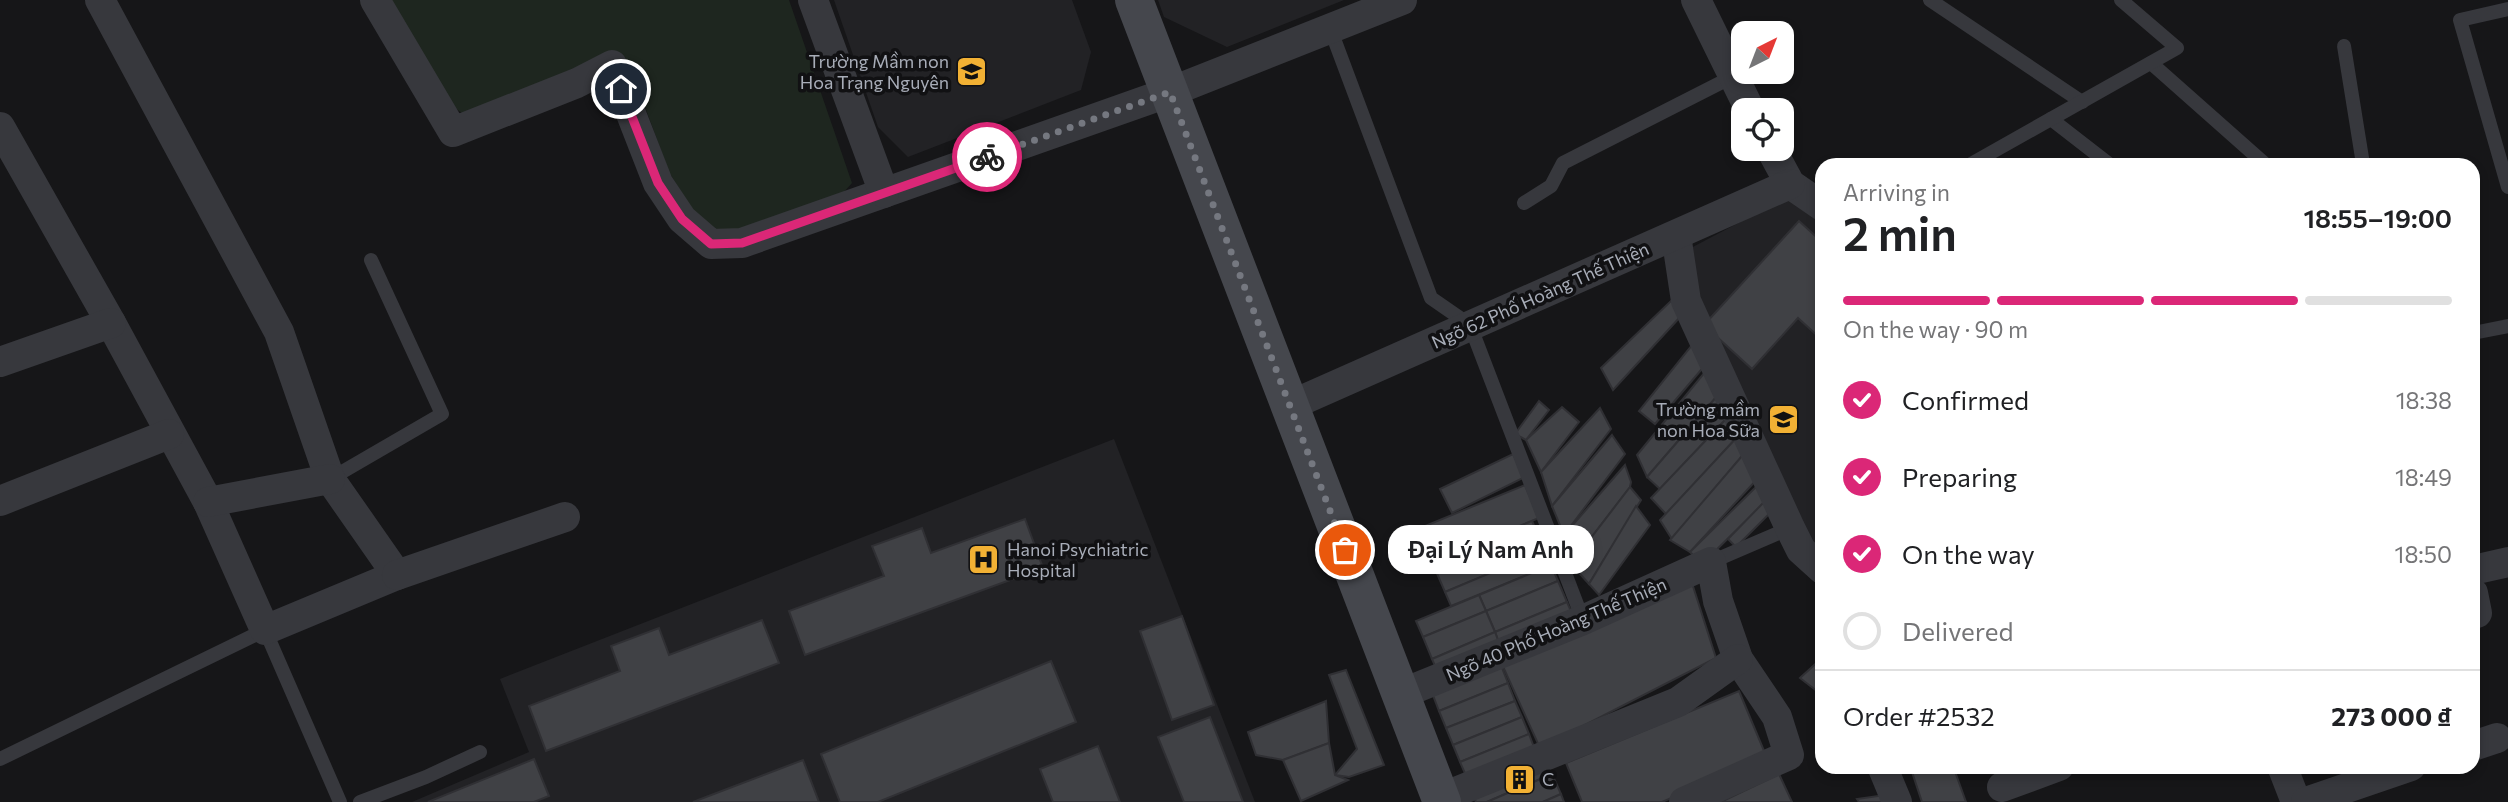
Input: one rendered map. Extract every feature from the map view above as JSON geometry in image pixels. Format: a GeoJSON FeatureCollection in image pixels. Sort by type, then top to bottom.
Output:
{"type":"FeatureCollection","features":[{"type":"Feature","properties":{"kind":"street"},"geometry":{"type":"LineString","coordinates":[[100,0],[279,332],[330,480],[397,575]]}},
{"type":"Feature","properties":{"kind":"street"},"geometry":{"type":"LineString","coordinates":[[374,0],[453,132],[577,83],[612,65],[658,183],[682,219],[711,244],[742,243],[884,193],[1170,92],[1402,0]]}},
{"type":"Feature","properties":{"kind":"street"},"geometry":{"type":"LineString","coordinates":[[813,0],[884,193]]}},
{"type":"Feature","properties":{"kind":"street"},"geometry":{"type":"LineString","coordinates":[[1134,0],[1442,800],[1678,702],[1738,659]]}},
{"type":"Feature","properties":{"kind":"street"},"geometry":{"type":"LineString","coordinates":[[1696,0],[1731,75]]}},
{"type":"Feature","properties":{"kind":"street"},"geometry":{"type":"LineString","coordinates":[[0,127],[208,502],[265,630],[397,575],[565,517]]}},
{"type":"Feature","properties":{"kind":"street"},"geometry":{"type":"LineString","coordinates":[[1778,161],[1790,184],[1815,201]]}},
{"type":"Feature","properties":{"kind":"street","name":"Ngõ 62 Phố Hoàng Thế Thiện"},"geometry":{"type":"LineString","coordinates":[[1290,406],[1790,184]]}},
{"type":"Feature","properties":{"kind":"street"},"geometry":{"type":"LineString","coordinates":[[1676,235],[1686,300],[1790,528],[1801,550],[1815,563]]}},
{"type":"Feature","properties":{"kind":"street"},"geometry":{"type":"LineString","coordinates":[[0,362],[111,323]]}},
{"type":"Feature","properties":{"kind":"street"},"geometry":{"type":"LineString","coordinates":[[0,501],[169,434]]}},
{"type":"Feature","properties":{"kind":"street"},"geometry":{"type":"LineString","coordinates":[[208,502],[330,480]]}},
{"type":"Feature","properties":{"kind":"street"},"geometry":{"type":"LineString","coordinates":[[1684,802],[1788,755],[1777,717],[1738,659],[1718,601],[1711,562]]}},
{"type":"Feature","properties":{"kind":"street","name":"Ngõ 40 Phố Hoàng Thế Thiện"},"geometry":{"type":"LineString","coordinates":[[1401,694],[1583,620],[1711,562]]}},
{"type":"Feature","properties":{"kind":"street"},"geometry":{"type":"LineString","coordinates":[[2480,568],[2508,562]]}},
{"type":"Feature","properties":{"kind":"street"},"geometry":{"type":"LineString","coordinates":[[1885,774],[1897,802]]}},
{"type":"Feature","properties":{"kind":"street"},"geometry":{"type":"LineString","coordinates":[[2002,785],[2035,774]]}},
{"type":"Feature","properties":{"kind":"street"},"geometry":{"type":"LineString","coordinates":[[2285,774],[2296,802]]}},
{"type":"Feature","properties":{"kind":"street"},"geometry":{"type":"LineString","coordinates":[[2305,802],[2387,774]]}},
{"type":"Feature","properties":{"kind":"lane"},"geometry":{"type":"LineString","coordinates":[[1930,0],[2082,102]]}},
{"type":"Feature","properties":{"kind":"lane"},"geometry":{"type":"LineString","coordinates":[[1982,158],[2178,48],[2121,0]]}},
{"type":"Feature","properties":{"kind":"lane"},"geometry":{"type":"LineString","coordinates":[[2508,9],[2460,20],[2504,163],[2508,187]]}},
{"type":"Feature","properties":{"kind":"lane"},"geometry":{"type":"LineString","coordinates":[[1330,28],[1431,298],[1470,325],[1583,620]]}},
{"type":"Feature","properties":{"kind":"lane"},"geometry":{"type":"LineString","coordinates":[[2344,46],[2362,158]]}},
{"type":"Feature","properties":{"kind":"lane"},"geometry":{"type":"LineString","coordinates":[[2151,63],[2258,158]]}},
{"type":"Feature","properties":{"kind":"lane"},"geometry":{"type":"LineString","coordinates":[[1524,203],[1551,186],[1563,163],[1731,78]]}},
{"type":"Feature","properties":{"kind":"lane"},"geometry":{"type":"LineString","coordinates":[[2051,119],[2101,158]]}},
{"type":"Feature","properties":{"kind":"lane"},"geometry":{"type":"LineString","coordinates":[[330,480],[443,414],[371,260]]}},
{"type":"Feature","properties":{"kind":"lane"},"geometry":{"type":"LineString","coordinates":[[2480,331],[2508,326]]}},
{"type":"Feature","properties":{"kind":"lane"},"geometry":{"type":"LineString","coordinates":[[1711,562],[1790,528]]}},
{"type":"Feature","properties":{"kind":"lane"},"geometry":{"type":"LineString","coordinates":[[0,759],[265,630],[340,802]]}},
{"type":"Feature","properties":{"kind":"lane"},"geometry":{"type":"LineString","coordinates":[[360,802],[426,777],[480,752]]}},
{"type":"Feature","properties":{"kind":"shaded area"},"geometry":{"type":"Polygon","coordinates":[[[389,0],[789,0],[852,183],[835,202],[723,237],[700,222],[669,172],[631,69],[612,63],[473,121],[451,105],[389,0]]]}},
{"type":"Feature","properties":{"kind":"shaded area","name":"Trường Mầm non Hoa Trạng Nguyên"},"geometry":{"type":"Polygon","coordinates":[[[834,0],[1072,0],[1091,52],[1081,90],[908,157],[878,127],[834,0]]]}},
{"type":"Feature","properties":{"kind":"shaded area"},"geometry":{"type":"Polygon","coordinates":[[[1158,0],[1344,0],[1227,47],[1164,17],[1158,0]]]}},
{"type":"Feature","properties":{"kind":"shaded area","name":"Trường mầm non Hoa Sữa"},"geometry":{"type":"Polygon","coordinates":[[[1799,191],[1815,205],[1815,546],[1790,523],[1697,314],[1689,249],[1799,191]]]}},
{"type":"Feature","properties":{"kind":"shaded area","name":"Hanoi Psychiatric Hospital"},"geometry":{"type":"Polygon","coordinates":[[[1114,439],[1255,802],[412,802],[529,752],[500,679],[1114,439]]]}},
{"type":"Feature","properties":{"kind":"building"},"geometry":{"type":"Polygon","coordinates":[[[1799,221],[1815,236],[1815,334],[1798,318],[1752,369],[1704,325],[1799,221]]]}},
{"type":"Feature","properties":{"kind":"building"},"geometry":{"type":"Polygon","coordinates":[[[1672,300],[1681,316],[1613,390],[1601,368],[1672,300]]]}},
{"type":"Feature","properties":{"kind":"building"},"geometry":{"type":"Polygon","coordinates":[[[1696,340],[1707,363],[1655,424],[1639,411],[1696,340]]]}},
{"type":"Feature","properties":{"kind":"building"},"geometry":{"type":"Polygon","coordinates":[[[1705,372],[1718,395],[1647,477],[1637,455],[1705,372]]]}},
{"type":"Feature","properties":{"kind":"building"},"geometry":{"type":"Polygon","coordinates":[[[1718,395],[1729,416],[1660,489],[1647,477],[1718,395]]]}},
{"type":"Feature","properties":{"kind":"building"},"geometry":{"type":"Polygon","coordinates":[[[1539,401],[1549,410],[1526,440],[1515,434],[1539,401]]]}},
{"type":"Feature","properties":{"kind":"building"},"geometry":{"type":"Polygon","coordinates":[[[1562,407],[1579,422],[1541,472],[1526,440],[1562,407]]]}},
{"type":"Feature","properties":{"kind":"building"},"geometry":{"type":"Polygon","coordinates":[[[1600,408],[1611,429],[1552,506],[1541,472],[1600,408]]]}},
{"type":"Feature","properties":{"kind":"building"},"geometry":{"type":"Polygon","coordinates":[[[1729,416],[1740,434],[1666,514],[1651,498],[1729,416]]]}},
{"type":"Feature","properties":{"kind":"building"},"geometry":{"type":"Polygon","coordinates":[[[1740,434],[1748,449],[1672,539],[1660,520],[1740,434]]]}},
{"type":"Feature","properties":{"kind":"building"},"geometry":{"type":"Polygon","coordinates":[[[1612,435],[1625,454],[1564,535],[1552,506],[1612,435]]]}},
{"type":"Feature","properties":{"kind":"building"},"geometry":{"type":"Polygon","coordinates":[[[1748,449],[1760,476],[1690,552],[1670,540],[1748,449]]]}},
{"type":"Feature","properties":{"kind":"building"},"geometry":{"type":"Polygon","coordinates":[[[1513,454],[1525,477],[1452,513],[1440,489],[1513,454]]]}},
{"type":"Feature","properties":{"kind":"building"},"geometry":{"type":"Polygon","coordinates":[[[1625,465],[1630,487],[1571,564],[1564,535],[1625,465]]]}},
{"type":"Feature","properties":{"kind":"building"},"geometry":{"type":"Polygon","coordinates":[[[1761,482],[1773,494],[1702,564],[1690,552],[1761,482]]]}},
{"type":"Feature","properties":{"kind":"building"},"geometry":{"type":"Polygon","coordinates":[[[1525,485],[1539,518],[1405,573],[1391,540],[1525,485]]]}},
{"type":"Feature","properties":{"kind":"building"},"geometry":{"type":"Polygon","coordinates":[[[1630,487],[1641,500],[1589,584],[1571,564],[1630,487]]]}},
{"type":"Feature","properties":{"kind":"building"},"geometry":{"type":"Polygon","coordinates":[[[1766,500],[1775,508],[1736,547],[1728,539],[1766,500]]]}},
{"type":"Feature","properties":{"kind":"building"},"geometry":{"type":"Polygon","coordinates":[[[1636,506],[1650,525],[1599,595],[1589,584],[1636,506]]]}},
{"type":"Feature","properties":{"kind":"building"},"geometry":{"type":"Polygon","coordinates":[[[1025,519],[1043,568],[805,655],[789,611],[884,576],[872,546],[922,528],[931,553],[1025,519]]]}},
{"type":"Feature","properties":{"kind":"building"},"geometry":{"type":"Polygon","coordinates":[[[1532,521],[1545,550],[1445,592],[1432,562],[1532,521]]]}},
{"type":"Feature","properties":{"kind":"building"},"geometry":{"type":"Polygon","coordinates":[[[1545,550],[1551,565],[1451,606],[1445,592],[1545,550]]]}},
{"type":"Feature","properties":{"kind":"building"},"geometry":{"type":"Polygon","coordinates":[[[1551,565],[1558,581],[1486,611],[1479,595],[1551,565]]]}},
{"type":"Feature","properties":{"kind":"building"},"geometry":{"type":"Polygon","coordinates":[[[1691,580],[1716,658],[1540,748],[1500,660],[1691,580]]]}},
{"type":"Feature","properties":{"kind":"building"},"geometry":{"type":"Polygon","coordinates":[[[1558,581],[1567,602],[1495,632],[1486,611],[1558,581]]]}},
{"type":"Feature","properties":{"kind":"building"},"geometry":{"type":"Polygon","coordinates":[[[1479,595],[1486,611],[1423,637],[1416,621],[1479,595]]]}},
{"type":"Feature","properties":{"kind":"building"},"geometry":{"type":"Polygon","coordinates":[[[1567,602],[1574,618],[1501,648],[1495,632],[1567,602]]]}},
{"type":"Feature","properties":{"kind":"building"},"geometry":{"type":"Polygon","coordinates":[[[1486,611],[1495,632],[1432,659],[1423,637],[1486,611]]]}},
{"type":"Feature","properties":{"kind":"building"},"geometry":{"type":"Polygon","coordinates":[[[1182,616],[1214,705],[1172,720],[1140,631],[1182,616]]]}},
{"type":"Feature","properties":{"kind":"building"},"geometry":{"type":"Polygon","coordinates":[[[762,620],[779,663],[546,751],[529,706],[620,671],[611,646],[659,628],[669,655],[762,620]]]}},
{"type":"Feature","properties":{"kind":"building"},"geometry":{"type":"Polygon","coordinates":[[[1495,632],[1501,648],[1439,675],[1432,659],[1495,632]]]}},
{"type":"Feature","properties":{"kind":"building"},"geometry":{"type":"Polygon","coordinates":[[[1051,661],[1076,722],[878,802],[840,802],[821,754],[1051,661]]]}},
{"type":"Feature","properties":{"kind":"building"},"geometry":{"type":"Polygon","coordinates":[[[1500,663],[1508,683],[1439,711],[1431,690],[1500,663]]]}},
{"type":"Feature","properties":{"kind":"building"},"geometry":{"type":"Polygon","coordinates":[[[1815,664],[1815,690],[1800,678],[1815,664]]]}},
{"type":"Feature","properties":{"kind":"building"},"geometry":{"type":"Polygon","coordinates":[[[1346,670],[1384,765],[1349,777],[1335,775],[1357,749],[1329,675],[1346,670]]]}},
{"type":"Feature","properties":{"kind":"building"},"geometry":{"type":"Polygon","coordinates":[[[1508,683],[1515,701],[1446,728],[1439,711],[1508,683]]]}},
{"type":"Feature","properties":{"kind":"building"},"geometry":{"type":"Polygon","coordinates":[[[1739,691],[1767,758],[1662,802],[1582,802],[1566,763],[1739,691]]]}},
{"type":"Feature","properties":{"kind":"building"},"geometry":{"type":"Polygon","coordinates":[[[1326,701],[1329,743],[1283,760],[1256,755],[1248,732],[1326,701]]]}},
{"type":"Feature","properties":{"kind":"building"},"geometry":{"type":"Polygon","coordinates":[[[1515,701],[1522,717],[1453,745],[1446,728],[1515,701]]]}},
{"type":"Feature","properties":{"kind":"building"},"geometry":{"type":"Polygon","coordinates":[[[1210,717],[1243,802],[1184,802],[1158,737],[1210,717]]]}},
{"type":"Feature","properties":{"kind":"building"},"geometry":{"type":"Polygon","coordinates":[[[1522,717],[1529,734],[1460,762],[1453,745],[1522,717]]]}},
{"type":"Feature","properties":{"kind":"building","name":"C"},"geometry":{"type":"Polygon","coordinates":[[[1529,734],[1535,750],[1467,778],[1460,762],[1529,734]]]}},
{"type":"Feature","properties":{"kind":"building"},"geometry":{"type":"Polygon","coordinates":[[[1329,743],[1335,775],[1348,780],[1301,801],[1283,760],[1329,743]]]}},
{"type":"Feature","properties":{"kind":"building"},"geometry":{"type":"Polygon","coordinates":[[[1098,746],[1120,802],[1053,802],[1040,769],[1098,746]]]}},
{"type":"Feature","properties":{"kind":"building","name":"C"},"geometry":{"type":"Polygon","coordinates":[[[1545,757],[1552,774],[1487,802],[1476,802],[1470,789],[1545,757]]]}},
{"type":"Feature","properties":{"kind":"building"},"geometry":{"type":"Polygon","coordinates":[[[534,759],[549,796],[534,802],[428,802],[534,759]]]}},
{"type":"Feature","properties":{"kind":"building"},"geometry":{"type":"Polygon","coordinates":[[[803,760],[819,802],[693,802],[803,760]]]}},
{"type":"Feature","properties":{"kind":"building","name":"C"},"geometry":{"type":"Polygon","coordinates":[[[1552,774],[1561,794],[1543,802],[1487,802],[1552,774]]]}},
{"type":"Feature","properties":{"kind":"building"},"geometry":{"type":"Polygon","coordinates":[[[1779,774],[1792,802],[1721,802],[1779,774]]]}},
{"type":"Feature","properties":{"kind":"building"},"geometry":{"type":"Polygon","coordinates":[[[1913,774],[1956,774],[1966,802],[1922,802],[1913,774]]]}},
{"type":"Feature","properties":{"kind":"building","name":"C"},"geometry":{"type":"Polygon","coordinates":[[[1561,794],[1564,802],[1543,802],[1561,794]]]}},
{"type":"Feature","properties":{"kind":"building"},"geometry":{"type":"Polygon","coordinates":[[[1885,795],[1888,802],[1859,802],[1857,799],[1885,795]]]}},
{"type":"Feature","properties":{"kind":"way so far"},"geometry":{"type":"LineString","coordinates":[[987,157],[1170,92],[1345,550]]}},
{"type":"Feature","properties":{"kind":"place","name":"Trường Mầm non Hoa Trạng Nguyên"},"geometry":{"type":"Point","coordinates":[972,71]}},
{"type":"Feature","properties":{"kind":"place","name":"Trường mầm non Hoa Sữa"},"geometry":{"type":"Point","coordinates":[1783,419]}},
{"type":"Feature","properties":{"kind":"place","name":"Đại Lý Nam Anh"},"geometry":{"type":"Point","coordinates":[1345,550]}},
{"type":"Feature","properties":{"kind":"place","name":"Hanoi Psychiatric Hospital"},"geometry":{"type":"Point","coordinates":[984,559]}},
{"type":"Feature","properties":{"kind":"place","name":"C"},"geometry":{"type":"Point","coordinates":[1519,779]}},
{"type":"Feature","properties":{"kind":"route"},"geometry":{"type":"LineString","coordinates":[[621,89],[658,183],[682,219],[711,244],[742,243],[987,157]]}}]}
